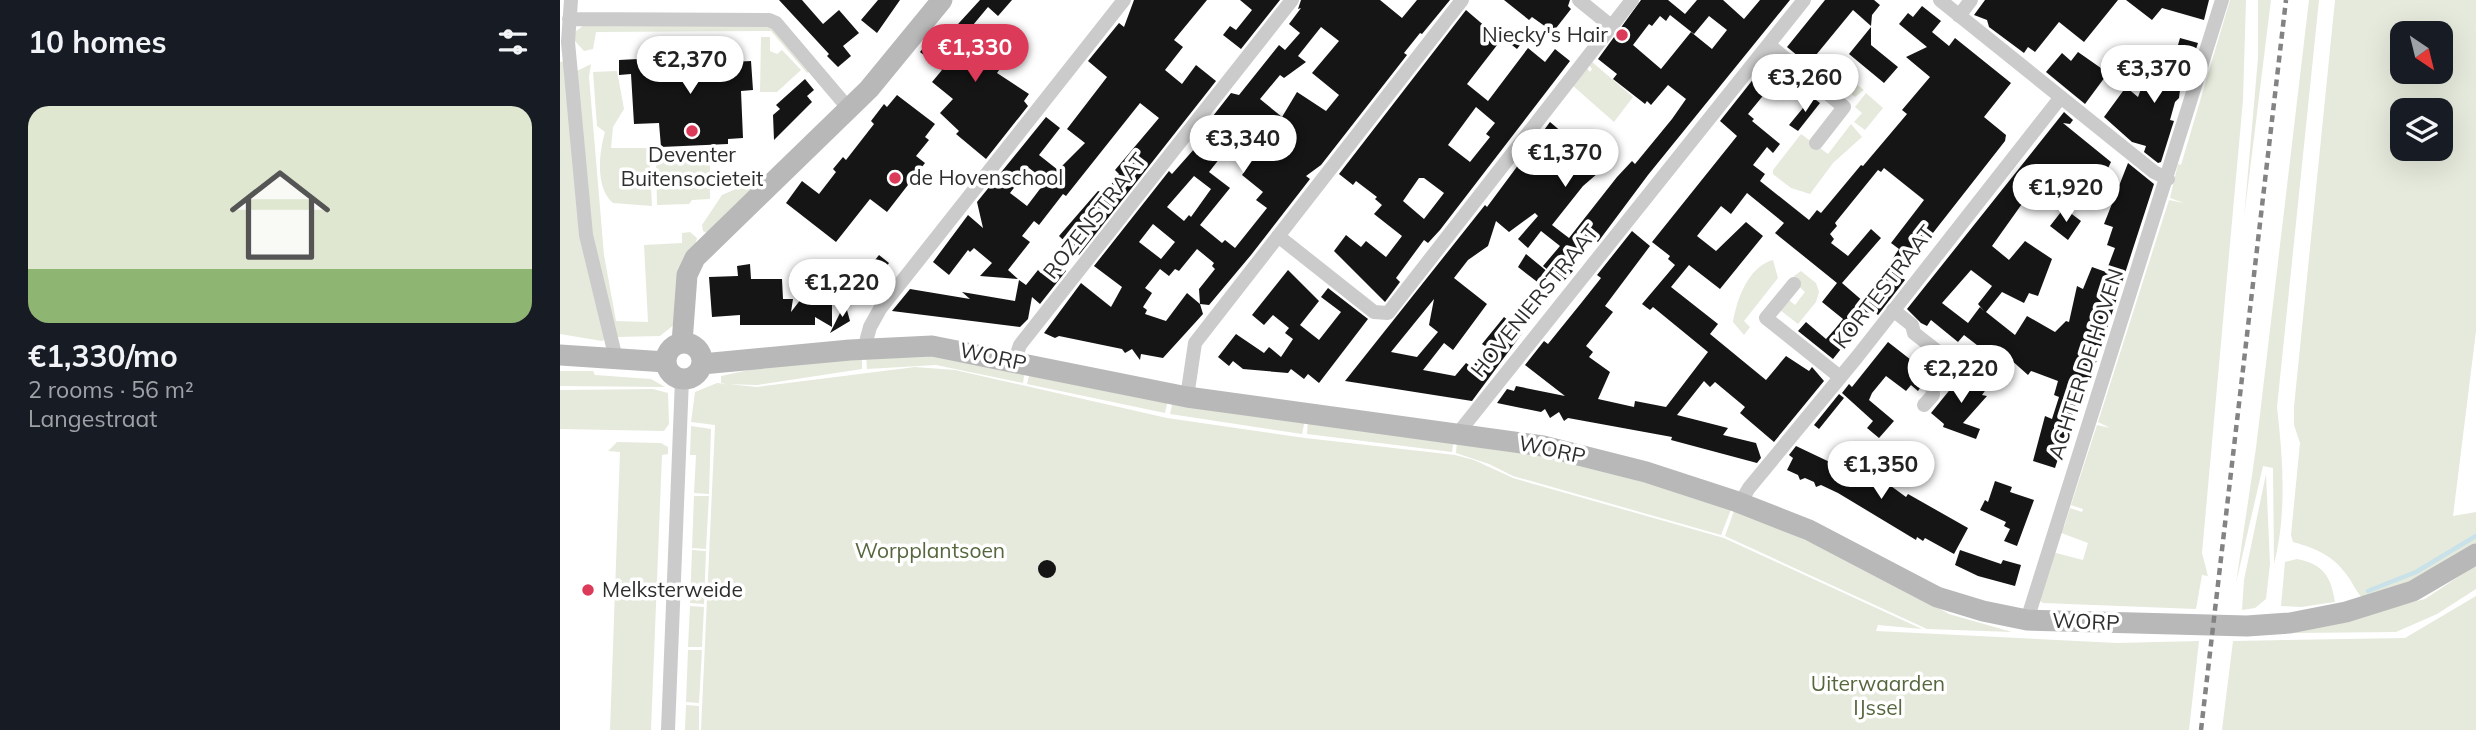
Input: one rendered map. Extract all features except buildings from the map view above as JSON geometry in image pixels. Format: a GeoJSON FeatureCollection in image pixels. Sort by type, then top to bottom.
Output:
{"type":"FeatureCollection","features":[{"type":"Feature","properties":{"kind":"street"},"geometry":{"type":"LineString","coordinates":[[571,0],[568,42],[586,235],[615,359]]}},
{"type":"Feature","properties":{"kind":"street"},"geometry":{"type":"LineString","coordinates":[[682,343],[687,275],[695,258],[849,109],[942,0]]}},
{"type":"Feature","properties":{"kind":"street"},"geometry":{"type":"LineString","coordinates":[[864,349],[870,327],[880,309],[1124,0]]}},
{"type":"Feature","properties":{"kind":"street","name":"ROZENSTRAAT"},"geometry":{"type":"LineString","coordinates":[[1014,362],[1020,345],[1292,0]]}},
{"type":"Feature","properties":{"kind":"street"},"geometry":{"type":"LineString","coordinates":[[1187,397],[1195,343],[1462,0]]}},
{"type":"Feature","properties":{"kind":"street"},"geometry":{"type":"LineString","coordinates":[[1578,0],[1611,26]]}},
{"type":"Feature","properties":{"kind":"street"},"geometry":{"type":"LineString","coordinates":[[1278,236],[1382,314],[1392,309],[1632,0]]}},
{"type":"Feature","properties":{"kind":"street","name":"HOVENIERSTRAAT"},"geometry":{"type":"LineString","coordinates":[[1459,432],[1804,0]]}},
{"type":"Feature","properties":{"kind":"street"},"geometry":{"type":"LineString","coordinates":[[1940,0],[2154,172],[2168,179]]}},
{"type":"Feature","properties":{"kind":"street"},"geometry":{"type":"LineString","coordinates":[[1959,16],[1971,0]]}},
{"type":"Feature","properties":{"kind":"street","name":"ACHTER DE HOVEN"},"geometry":{"type":"LineString","coordinates":[[2027,620],[2168,179],[2222,0]]}},
{"type":"Feature","properties":{"kind":"street"},"geometry":{"type":"LineString","coordinates":[[569,19],[769,20],[778,26],[849,109]]}},
{"type":"Feature","properties":{"kind":"street"},"geometry":{"type":"LineString","coordinates":[[1769,45],[1844,107],[1816,143]]}},
{"type":"Feature","properties":{"kind":"street","name":"KORTESTRAAT"},"geometry":{"type":"LineString","coordinates":[[1740,503],[1749,488],[2061,97]]}},
{"type":"Feature","properties":{"kind":"street"},"geometry":{"type":"LineString","coordinates":[[1794,284],[1766,318],[1840,377]]}},
{"type":"Feature","properties":{"kind":"street"},"geometry":{"type":"LineString","coordinates":[[1893,310],[1912,325],[1914,333],[1954,358],[1932,386],[1933,395],[1924,405]]}},
{"type":"Feature","properties":{"kind":"street"},"geometry":{"type":"LineString","coordinates":[[682,343],[698,351],[702,365],[695,376],[682,379],[670,373],[666,362],[669,351],[682,343]]}},
{"type":"Feature","properties":{"kind":"street","name":"WORP"},"geometry":{"type":"LineString","coordinates":[[702,365],[864,349],[932,346],[1187,397],[1459,432],[1567,452],[1646,472],[1740,503],[1809,530],[1937,597],[1983,611],[2027,620],[2273,620],[2326,616],[2377,603],[2429,584],[2476,554]]}},
{"type":"Feature","properties":{"kind":"street"},"geometry":{"type":"LineString","coordinates":[[560,355],[666,362]]}},
{"type":"Feature","properties":{"kind":"street"},"geometry":{"type":"LineString","coordinates":[[668,730],[682,379]]}},
{"type":"Feature","properties":{"kind":"green space"},"geometry":{"type":"Polygon","coordinates":[[[2230,0],[2246,0],[2243,100],[2202,553],[2208,576],[2202,575],[2196,609],[2043,603],[2040,601],[2052,552],[2083,560],[2088,543],[2056,531],[2058,525],[2064,527],[2070,508],[2082,512],[2083,509],[2071,505],[2097,425],[2110,428],[2098,422],[2169,200],[2184,203],[2170,198],[2178,164],[2181,165],[2230,0]]]}},
{"type":"Feature","properties":{"kind":"green space"},"geometry":{"type":"Polygon","coordinates":[[[2258,0],[2271,0],[2244,218],[2258,58],[2258,0]]]}},
{"type":"Feature","properties":{"kind":"green space"},"geometry":{"type":"Polygon","coordinates":[[[2309,0],[2319,0],[2277,407],[2282,466],[2281,526],[2274,564],[2273,468],[2263,466],[2236,583],[2256,448],[2309,0]]]}},
{"type":"Feature","properties":{"kind":"green space"},"geometry":{"type":"Polygon","coordinates":[[[2335,0],[2476,0],[2476,331],[2453,516],[2476,512],[2476,548],[2421,580],[2366,601],[2343,570],[2331,559],[2293,542],[2291,535],[2300,443],[2294,425],[2335,0]]]}},
{"type":"Feature","properties":{"kind":"green space"},"geometry":{"type":"Polygon","coordinates":[[[584,25],[765,25],[772,28],[810,70],[807,73],[771,31],[596,32],[593,49],[584,51],[574,40],[575,32],[584,25]]]}},
{"type":"Feature","properties":{"kind":"green space"},"geometry":{"type":"Polygon","coordinates":[[[761,37],[770,37],[770,51],[777,54],[782,50],[801,70],[777,92],[760,92],[761,37]]]}},
{"type":"Feature","properties":{"kind":"green space"},"geometry":{"type":"Polygon","coordinates":[[[566,61],[605,339],[602,341],[560,334],[560,62],[566,61]]]}},
{"type":"Feature","properties":{"kind":"green space"},"geometry":{"type":"Polygon","coordinates":[[[1591,61],[1633,97],[1614,122],[1572,85],[1586,67],[1590,72],[1592,69],[1588,64],[1591,61]]]}},
{"type":"Feature","properties":{"kind":"green space"},"geometry":{"type":"Polygon","coordinates":[[[591,64],[589,77],[604,255],[616,321],[648,322],[644,245],[682,243],[682,233],[690,232],[697,238],[675,324],[660,336],[617,337],[592,246],[575,72],[591,64]]]}},
{"type":"Feature","properties":{"kind":"green space"},"geometry":{"type":"Polygon","coordinates":[[[1832,69],[1837,69],[1864,90],[1855,97],[1827,75],[1832,69]]]}},
{"type":"Feature","properties":{"kind":"green space"},"geometry":{"type":"Polygon","coordinates":[[[617,71],[624,109],[613,127],[611,148],[649,148],[652,206],[613,203],[603,189],[600,160],[605,132],[597,126],[593,72],[617,71]]]}},
{"type":"Feature","properties":{"kind":"green space"},"geometry":{"type":"Polygon","coordinates":[[[1866,93],[1883,108],[1865,130],[1854,122],[1862,113],[1855,107],[1866,93]]]}},
{"type":"Feature","properties":{"kind":"green space"},"geometry":{"type":"Polygon","coordinates":[[[1851,124],[1862,137],[1833,163],[1810,194],[1791,188],[1773,174],[1773,170],[1801,134],[1828,154],[1851,124]]]}},
{"type":"Feature","properties":{"kind":"green space"},"geometry":{"type":"Polygon","coordinates":[[[710,159],[710,199],[692,200],[689,204],[657,205],[656,161],[710,159]]]}},
{"type":"Feature","properties":{"kind":"green space"},"geometry":{"type":"Polygon","coordinates":[[[754,181],[755,186],[707,233],[703,231],[702,225],[722,195],[754,181]]]}},
{"type":"Feature","properties":{"kind":"green space"},"geometry":{"type":"Polygon","coordinates":[[[1773,260],[1778,278],[1744,321],[1750,327],[1744,335],[1733,322],[1737,304],[1750,277],[1757,269],[1773,260]]]}},
{"type":"Feature","properties":{"kind":"green space"},"geometry":{"type":"Polygon","coordinates":[[[1801,271],[1816,283],[1819,292],[1816,302],[1798,324],[1780,310],[1789,300],[1795,305],[1805,292],[1794,282],[1794,276],[1801,271]]]}},
{"type":"Feature","properties":{"kind":"green space"},"geometry":{"type":"Polygon","coordinates":[[[903,352],[1025,370],[1023,383],[936,365],[867,369],[866,356],[903,352]]]}},
{"type":"Feature","properties":{"kind":"green space"},"geometry":{"type":"Polygon","coordinates":[[[862,356],[862,369],[757,385],[721,384],[721,376],[768,366],[862,356]]]}},
{"type":"Feature","properties":{"kind":"green space","name":"Worpplantsoen"},"geometry":{"type":"Polygon","coordinates":[[[915,367],[955,370],[1167,418],[1305,438],[1455,455],[1474,460],[1513,478],[1724,538],[1922,629],[1878,625],[1876,631],[2117,643],[2199,641],[2189,730],[701,730],[715,425],[691,422],[695,392],[717,383],[757,387],[915,367]]]}},
{"type":"Feature","properties":{"kind":"green space"},"geometry":{"type":"Polygon","coordinates":[[[560,371],[593,371],[595,375],[651,379],[665,387],[560,386],[560,371]]]}},
{"type":"Feature","properties":{"kind":"green space"},"geometry":{"type":"Polygon","coordinates":[[[1030,371],[1168,400],[1165,413],[1027,384],[1030,371]]]}},
{"type":"Feature","properties":{"kind":"green space"},"geometry":{"type":"Polygon","coordinates":[[[653,389],[668,393],[669,424],[664,431],[560,429],[560,390],[653,389]]]}},
{"type":"Feature","properties":{"kind":"green space"},"geometry":{"type":"Polygon","coordinates":[[[1173,400],[1305,420],[1302,434],[1170,414],[1173,400]]]}},
{"type":"Feature","properties":{"kind":"green space"},"geometry":{"type":"Polygon","coordinates":[[[1308,420],[1454,439],[1452,452],[1307,434],[1308,420]]]}},
{"type":"Feature","properties":{"kind":"green space"},"geometry":{"type":"Polygon","coordinates":[[[691,426],[711,429],[709,494],[694,493],[696,455],[690,455],[691,426]]]}},
{"type":"Feature","properties":{"kind":"green space"},"geometry":{"type":"Polygon","coordinates":[[[1457,440],[1555,457],[1732,507],[1721,535],[1513,476],[1489,464],[1456,453],[1457,440]]]}},
{"type":"Feature","properties":{"kind":"green space"},"geometry":{"type":"Polygon","coordinates":[[[617,442],[661,443],[668,447],[668,454],[662,455],[651,730],[610,730],[620,452],[608,451],[617,442]]]}},
{"type":"Feature","properties":{"kind":"green space"},"geometry":{"type":"Polygon","coordinates":[[[2266,474],[2270,564],[2266,599],[2255,608],[2242,610],[2244,580],[2266,474]]]}},
{"type":"Feature","properties":{"kind":"green space"},"geometry":{"type":"Polygon","coordinates":[[[694,496],[709,496],[706,549],[692,548],[694,496]]]}},
{"type":"Feature","properties":{"kind":"green space"},"geometry":{"type":"Polygon","coordinates":[[[1735,508],[1868,568],[1949,614],[2012,632],[1927,629],[1725,536],[1735,508]]]}},
{"type":"Feature","properties":{"kind":"green space"},"geometry":{"type":"Polygon","coordinates":[[[692,550],[706,551],[704,604],[690,603],[692,550]]]}},
{"type":"Feature","properties":{"kind":"green space"},"geometry":{"type":"Polygon","coordinates":[[[2297,559],[2313,564],[2324,573],[2331,585],[2335,602],[2301,607],[2281,606],[2285,562],[2297,559]]]}},
{"type":"Feature","properties":{"kind":"green space"},"geometry":{"type":"Polygon","coordinates":[[[2476,565],[2476,589],[2437,614],[2396,632],[2293,633],[2425,599],[2476,565]]]}},
{"type":"Feature","properties":{"kind":"green space"},"geometry":{"type":"Polygon","coordinates":[[[2476,596],[2476,730],[2222,730],[2233,641],[2405,638],[2476,596]]]}},
{"type":"Feature","properties":{"kind":"green space"},"geometry":{"type":"Polygon","coordinates":[[[690,606],[704,607],[702,647],[688,647],[690,606]]]}},
{"type":"Feature","properties":{"kind":"green space"},"geometry":{"type":"Polygon","coordinates":[[[688,650],[702,650],[699,703],[686,702],[688,650]]]}},
{"type":"Feature","properties":{"kind":"green space"},"geometry":{"type":"Polygon","coordinates":[[[686,705],[699,706],[699,730],[685,730],[686,705]]]}},
{"type":"Feature","properties":{"kind":"waterway"},"geometry":{"type":"LineString","coordinates":[[2368,591],[2416,572],[2476,536]]}},
{"type":"Feature","properties":{"kind":"railway"},"geometry":{"type":"LineString","coordinates":[[2201,730],[2286,0]]}},
{"type":"Feature","properties":{"kind":"place","name":"Niecky's Hair"},"geometry":{"type":"Point","coordinates":[1622,35]}},
{"type":"Feature","properties":{"kind":"place","name":"Deventer Buitensocieteit"},"geometry":{"type":"Point","coordinates":[692,131]}},
{"type":"Feature","properties":{"kind":"place","name":"de Hovenschool"},"geometry":{"type":"Point","coordinates":[895,178]}},
{"type":"Feature","properties":{"kind":"place","name":"Melksterweide"},"geometry":{"type":"Point","coordinates":[588,590]}},
{"type":"Feature","properties":{"kind":"park label","name":"Uiterwaarden IJssel"},"geometry":{"type":"Point","coordinates":[1878,696]}}]}
